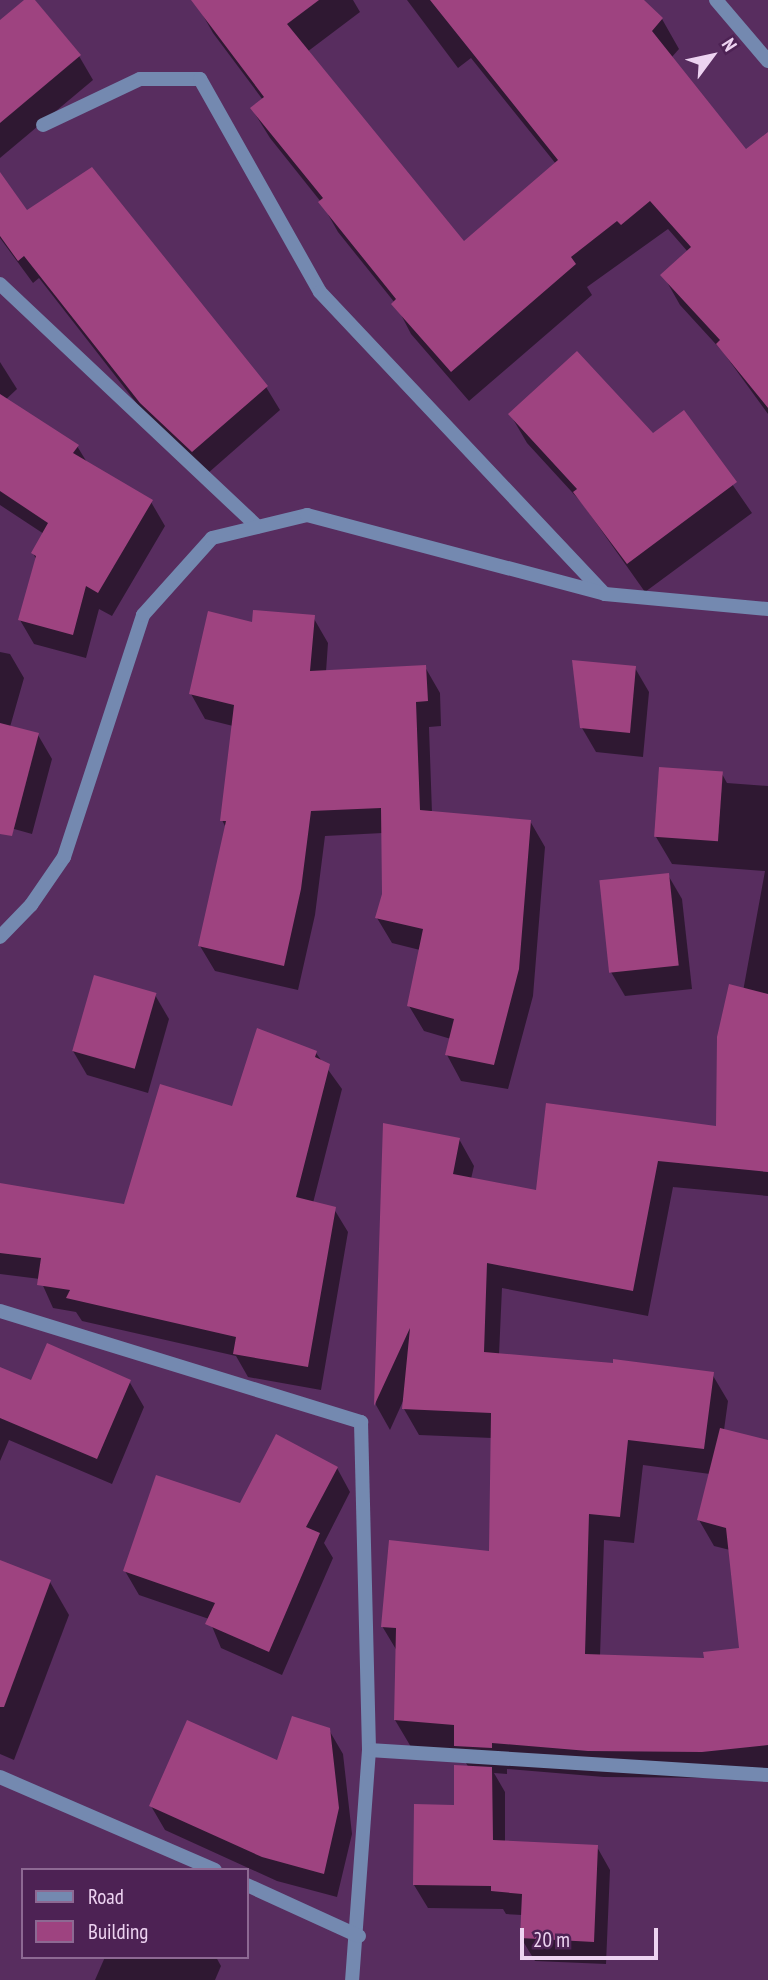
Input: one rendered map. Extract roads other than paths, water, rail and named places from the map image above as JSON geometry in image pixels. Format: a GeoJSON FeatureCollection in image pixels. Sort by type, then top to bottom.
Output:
{"type":"FeatureCollection","features":[{"type":"Feature","properties":{"kind":"street"},"geometry":{"type":"LineString","coordinates":[[716,0],[768,61]]}},
{"type":"Feature","properties":{"kind":"street"},"geometry":{"type":"LineString","coordinates":[[43,125],[140,79],[200,79],[320,292],[605,594]]}},
{"type":"Feature","properties":{"kind":"street"},"geometry":{"type":"LineString","coordinates":[[0,284],[258,527]]}},
{"type":"Feature","properties":{"kind":"street"},"geometry":{"type":"LineString","coordinates":[[0,937],[31,905],[64,858],[143,615],[212,538],[307,515],[605,594],[768,609]]}},
{"type":"Feature","properties":{"kind":"street"},"geometry":{"type":"LineString","coordinates":[[0,1311],[361,1422],[369,1750],[359,1936],[352,1980]]}},
{"type":"Feature","properties":{"kind":"street"},"geometry":{"type":"LineString","coordinates":[[369,1750],[768,1775]]}},
{"type":"Feature","properties":{"kind":"street"},"geometry":{"type":"LineString","coordinates":[[0,1777],[210,1868]]}},
{"type":"Feature","properties":{"kind":"street"},"geometry":{"type":"LineString","coordinates":[[248,1885],[359,1936]]}}]}
